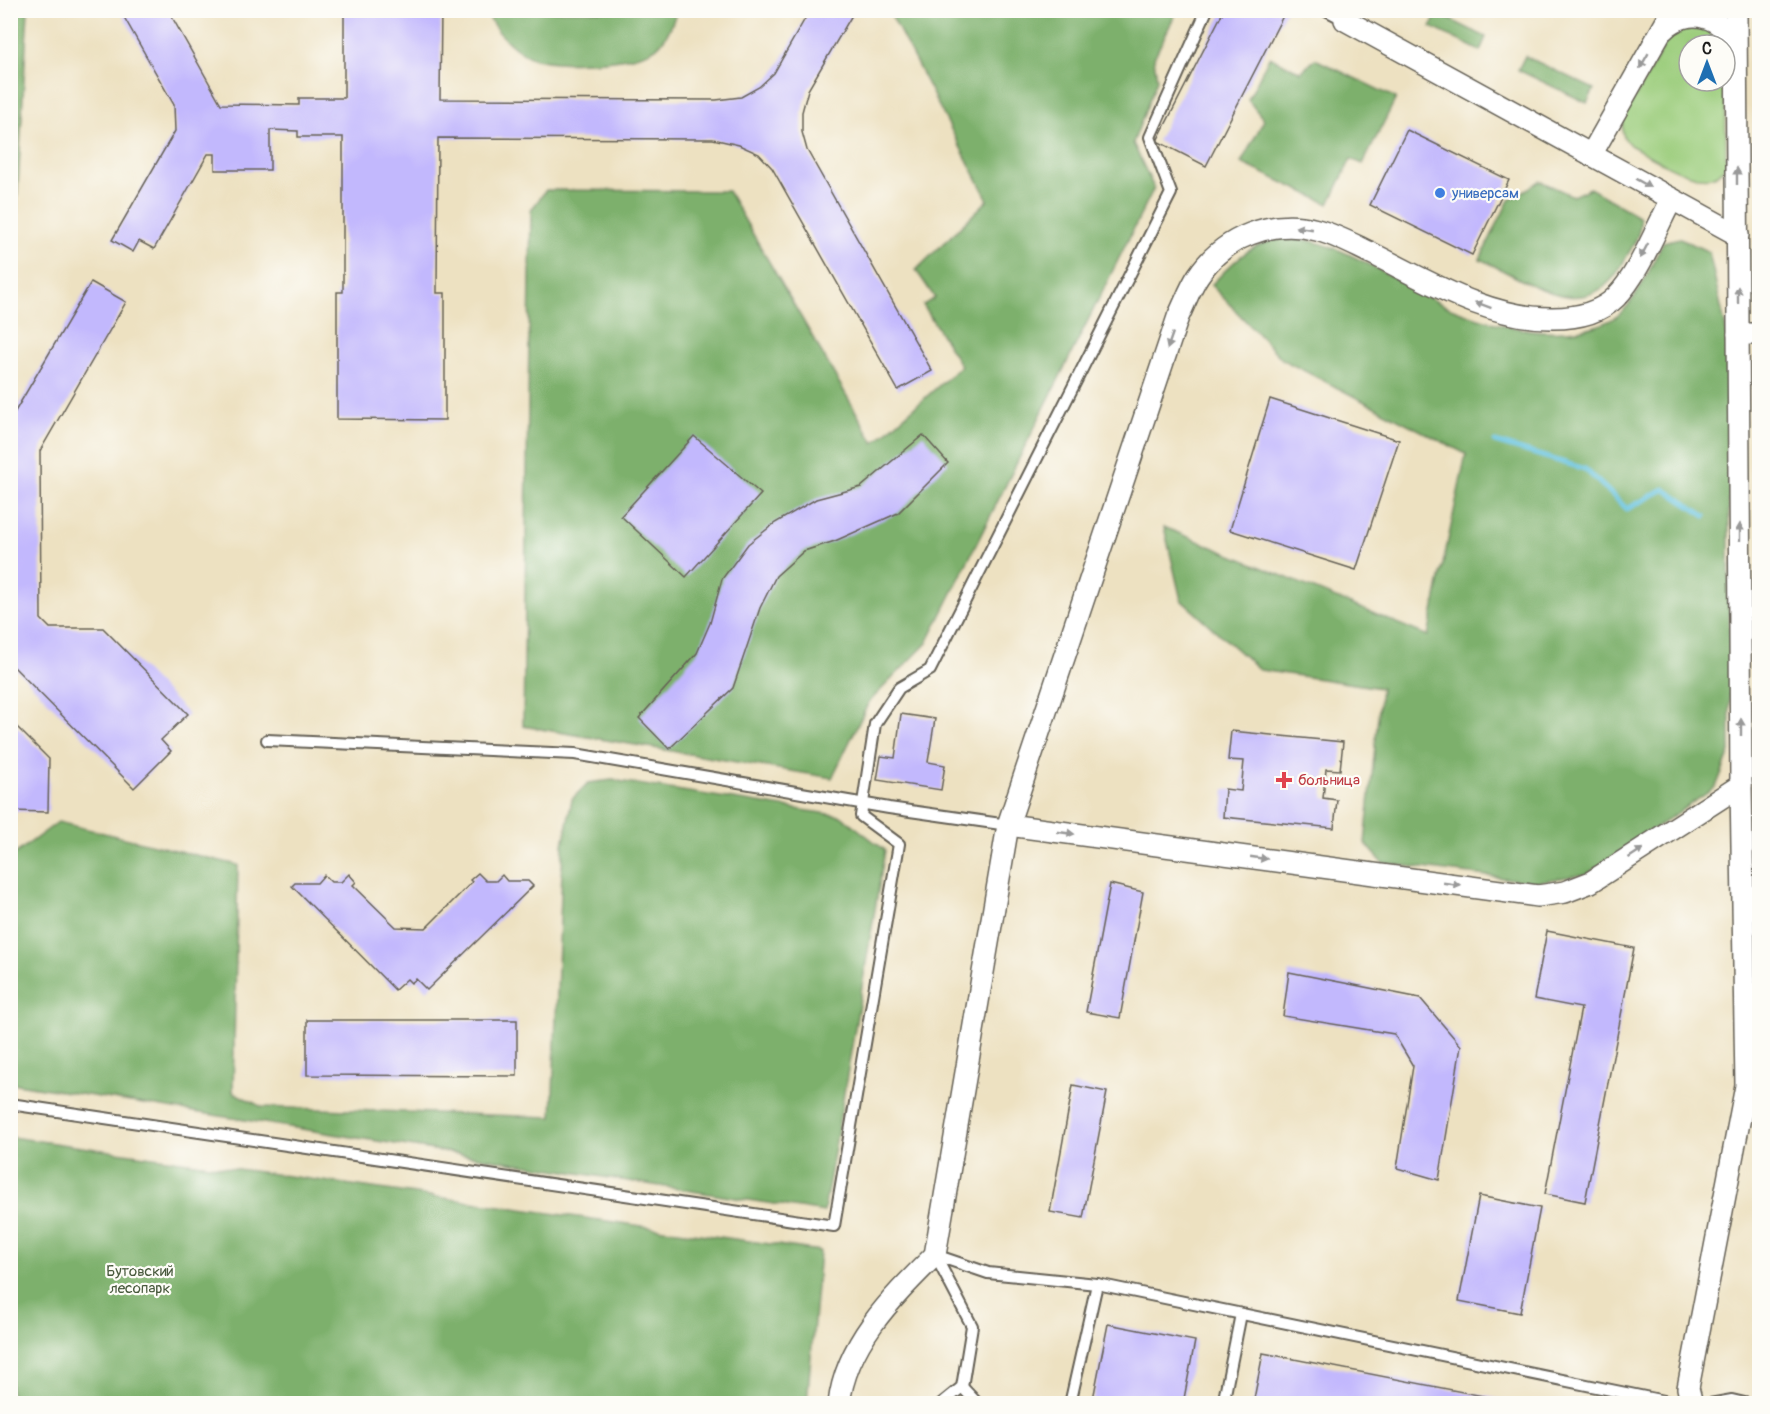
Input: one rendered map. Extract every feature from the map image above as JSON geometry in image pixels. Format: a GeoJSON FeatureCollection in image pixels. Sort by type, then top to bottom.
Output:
{"type":"FeatureCollection","features":[{"type":"Feature","properties":{"kind":"street"},"geometry":{"type":"LineString","coordinates":[[1591,155],[1674,10]]}},
{"type":"Feature","properties":{"kind":"street"},"geometry":{"type":"LineString","coordinates":[[1736,10],[1736,33]]}},
{"type":"Feature","properties":{"kind":"street"},"geometry":{"type":"LineString","coordinates":[[1335,15],[1738,235]]}},
{"type":"Feature","properties":{"kind":"street"},"geometry":{"type":"LineString","coordinates":[[1662,30],[1671,21],[1682,16],[1710,18],[1724,27],[1728,33]]}},
{"type":"Feature","properties":{"kind":"street"},"geometry":{"type":"LineString","coordinates":[[1692,1404],[1688,1388],[1753,1081],[1741,785],[1736,93]]}},
{"type":"Feature","properties":{"kind":"street"},"geometry":{"type":"LineString","coordinates":[[838,1404],[840,1390],[858,1348],[881,1311],[936,1255],[1008,825],[1178,317],[1198,275],[1224,247],[1254,231],[1287,225],[1317,230],[1349,242],[1456,295],[1500,311],[1537,318],[1570,318],[1596,311],[1616,297],[1631,276],[1672,199]]}},
{"type":"Feature","properties":{"kind":"street"},"geometry":{"type":"LineString","coordinates":[[1738,334],[1760,334]]}},
{"type":"Feature","properties":{"kind":"street"},"geometry":{"type":"LineString","coordinates":[[1008,825],[1538,896],[1564,892],[1592,882],[1741,785]]}},
{"type":"Feature","properties":{"kind":"lane"},"geometry":{"type":"LineString","coordinates":[[10,1104],[834,1226],[898,844],[861,816],[875,724],[899,688],[930,670],[1171,193],[1150,137],[1207,10]]}},
{"type":"Feature","properties":{"kind":"lane"},"geometry":{"type":"LineString","coordinates":[[267,740],[575,754],[1008,825]]}},
{"type":"Feature","properties":{"kind":"lane"},"geometry":{"type":"LineString","coordinates":[[936,1255],[988,1273],[1097,1284],[1679,1404]]}},
{"type":"Feature","properties":{"kind":"lane"},"geometry":{"type":"LineString","coordinates":[[936,1255],[972,1326],[962,1387],[941,1404]]}},
{"type":"Feature","properties":{"kind":"lane"},"geometry":{"type":"LineString","coordinates":[[1070,1404],[1097,1284]]}},
{"type":"Feature","properties":{"kind":"lane"},"geometry":{"type":"LineString","coordinates":[[1223,1404],[1241,1314]]}},
{"type":"Feature","properties":{"kind":"lane"},"geometry":{"type":"LineString","coordinates":[[962,1387],[978,1404]]}},
{"type":"Feature","properties":{"kind":"lane"},"geometry":{"type":"LineString","coordinates":[[1710,1404],[1732,1400],[1749,1404]]}},
{"type":"Feature","properties":{"kind":"green space"},"geometry":{"type":"Polygon","coordinates":[[[11,10],[28,11],[14,254],[11,259],[11,10]]]}},
{"type":"Feature","properties":{"kind":"green space"},"geometry":{"type":"Polygon","coordinates":[[[486,11],[677,11],[664,39],[657,47],[647,52],[615,60],[557,62],[530,57],[516,49],[504,38],[486,11]]]}},
{"type":"Feature","properties":{"kind":"green space"},"geometry":{"type":"Polygon","coordinates":[[[889,11],[1177,11],[1154,58],[1157,80],[1133,143],[1154,188],[927,643],[869,702],[832,778],[523,726],[531,210],[546,190],[728,191],[874,443],[961,366],[923,305],[935,298],[916,270],[988,200],[889,11]]]}},
{"type":"Feature","properties":{"kind":"green space"},"geometry":{"type":"Polygon","coordinates":[[[1437,13],[1486,37],[1480,51],[1431,27],[1437,13]]]}},
{"type":"Feature","properties":{"kind":"green space"},"geometry":{"type":"Polygon","coordinates":[[[1681,27],[1706,29],[1712,33],[1677,33],[1677,93],[1725,93],[1726,163],[1719,173],[1709,177],[1681,172],[1667,165],[1630,145],[1622,132],[1624,117],[1670,36],[1681,27]]]}},
{"type":"Feature","properties":{"kind":"green space"},"geometry":{"type":"Polygon","coordinates":[[[1525,56],[1594,89],[1587,103],[1518,70],[1525,56]]]}},
{"type":"Feature","properties":{"kind":"green space"},"geometry":{"type":"Polygon","coordinates":[[[1269,57],[1301,72],[1315,59],[1396,98],[1363,164],[1351,159],[1329,204],[1241,163],[1264,120],[1248,100],[1269,57]]]}},
{"type":"Feature","properties":{"kind":"green space"},"geometry":{"type":"Polygon","coordinates":[[[1540,181],[1573,196],[1590,188],[1640,217],[1638,236],[1623,263],[1609,283],[1593,293],[1575,297],[1556,294],[1480,259],[1509,200],[1540,181]]]}},
{"type":"Feature","properties":{"kind":"green space"},"geometry":{"type":"Polygon","coordinates":[[[1680,238],[1709,252],[1728,338],[1730,752],[1716,787],[1587,874],[1535,882],[1383,863],[1365,843],[1381,688],[1260,670],[1181,600],[1164,527],[1428,636],[1466,454],[1283,360],[1211,285],[1237,259],[1252,249],[1268,242],[1290,239],[1313,242],[1337,249],[1448,307],[1477,318],[1536,331],[1574,330],[1603,323],[1622,312],[1640,288],[1663,242],[1680,238]]]}},
{"type":"Feature","properties":{"kind":"green space"},"geometry":{"type":"Polygon","coordinates":[[[612,780],[841,816],[885,850],[824,1212],[11,1083],[11,857],[58,822],[238,865],[233,1092],[262,1107],[552,1117],[563,845],[572,799],[588,783],[612,780]]]}},
{"type":"Feature","properties":{"kind":"green space","name":"Бутовский лесопарк"},"geometry":{"type":"Polygon","coordinates":[[[11,1137],[820,1251],[807,1403],[11,1403],[11,1137]]]}},
{"type":"Feature","properties":{"kind":"building"},"geometry":{"type":"Polygon","coordinates":[[[120,10],[168,10],[221,104],[299,105],[299,98],[344,98],[344,10],[441,10],[440,99],[716,100],[741,97],[759,87],[774,73],[810,10],[855,10],[808,90],[802,112],[802,132],[807,150],[932,371],[898,390],[772,168],[759,154],[739,145],[713,139],[438,138],[437,293],[445,293],[445,420],[337,419],[337,292],[343,292],[343,137],[298,137],[298,131],[270,130],[270,170],[215,170],[215,154],[208,154],[154,249],[139,241],[133,252],[112,240],[175,131],[174,105],[120,10]]]}},
{"type":"Feature","properties":{"kind":"building"},"geometry":{"type":"Polygon","coordinates":[[[1224,10],[1286,10],[1206,166],[1157,141],[1224,10]]]}},
{"type":"Feature","properties":{"kind":"building","name":"универсам"},"geometry":{"type":"Polygon","coordinates":[[[1407,130],[1509,180],[1472,255],[1370,205],[1407,130]]]}},
{"type":"Feature","properties":{"kind":"building"},"geometry":{"type":"Polygon","coordinates":[[[91,282],[126,302],[40,451],[41,619],[50,628],[103,628],[188,714],[161,740],[171,751],[134,788],[10,663],[10,420],[91,282]]]}},
{"type":"Feature","properties":{"kind":"building"},"geometry":{"type":"Polygon","coordinates":[[[1270,399],[1399,440],[1356,570],[1230,530],[1270,399]]]}},
{"type":"Feature","properties":{"kind":"building"},"geometry":{"type":"Polygon","coordinates":[[[923,435],[948,463],[898,513],[835,541],[804,551],[776,576],[760,608],[733,688],[669,749],[639,718],[697,653],[710,623],[722,579],[748,544],[775,523],[816,499],[861,487],[923,435]]]}},
{"type":"Feature","properties":{"kind":"building"},"geometry":{"type":"Polygon","coordinates":[[[694,436],[761,494],[686,577],[621,516],[694,436]]]}},
{"type":"Feature","properties":{"kind":"building"},"geometry":{"type":"Polygon","coordinates":[[[901,714],[935,719],[928,762],[945,765],[941,790],[877,780],[881,756],[895,758],[901,714]]]}},
{"type":"Feature","properties":{"kind":"building"},"geometry":{"type":"Polygon","coordinates":[[[10,720],[49,759],[48,812],[10,811],[10,720]]]}},
{"type":"Feature","properties":{"kind":"building","name":"больница"},"geometry":{"type":"Polygon","coordinates":[[[1231,731],[1343,742],[1340,770],[1326,769],[1323,798],[1337,800],[1334,828],[1223,817],[1225,789],[1241,791],[1244,761],[1228,760],[1231,731]]]}},
{"type":"Feature","properties":{"kind":"building"},"geometry":{"type":"Polygon","coordinates":[[[478,873],[486,881],[496,881],[502,875],[507,881],[528,881],[533,886],[427,990],[416,979],[411,983],[407,979],[395,990],[292,886],[295,883],[317,883],[324,875],[331,882],[341,882],[349,874],[356,882],[353,885],[396,927],[426,928],[472,882],[470,880],[478,873]]]}},
{"type":"Feature","properties":{"kind":"building"},"geometry":{"type":"Polygon","coordinates":[[[1110,884],[1143,892],[1120,1018],[1086,1012],[1110,884]]]}},
{"type":"Feature","properties":{"kind":"building"},"geometry":{"type":"Polygon","coordinates":[[[1547,931],[1634,948],[1585,1202],[1545,1194],[1581,1008],[1534,999],[1547,931]]]}},
{"type":"Feature","properties":{"kind":"building"},"geometry":{"type":"Polygon","coordinates":[[[1289,972],[1420,998],[1461,1046],[1439,1180],[1397,1168],[1413,1066],[1394,1034],[1283,1016],[1289,972]]]}},
{"type":"Feature","properties":{"kind":"building"},"geometry":{"type":"Polygon","coordinates":[[[307,1020],[517,1020],[517,1076],[307,1075],[307,1020]]]}},
{"type":"Feature","properties":{"kind":"building"},"geometry":{"type":"Polygon","coordinates":[[[1073,1085],[1107,1092],[1083,1218],[1050,1212],[1073,1085]]]}},
{"type":"Feature","properties":{"kind":"building"},"geometry":{"type":"Polygon","coordinates":[[[1479,1196],[1540,1208],[1520,1313],[1459,1301],[1479,1196]]]}},
{"type":"Feature","properties":{"kind":"building"},"geometry":{"type":"Polygon","coordinates":[[[1108,1324],[1195,1341],[1183,1404],[1092,1404],[1108,1324]]]}},
{"type":"Feature","properties":{"kind":"building"},"geometry":{"type":"Polygon","coordinates":[[[1263,1353],[1514,1402],[1514,1404],[1253,1404],[1263,1353]]]}},
{"type":"Feature","properties":{"kind":"waterway"},"geometry":{"type":"LineString","coordinates":[[1495,442],[1585,469],[1627,509],[1664,489],[1705,516]]}},
{"type":"Feature","properties":{"kind":"place","name":"универсам"},"geometry":{"type":"Point","coordinates":[1440,193]}},
{"type":"Feature","properties":{"kind":"place","name":"больница"},"geometry":{"type":"Point","coordinates":[1284,780]}}]}
